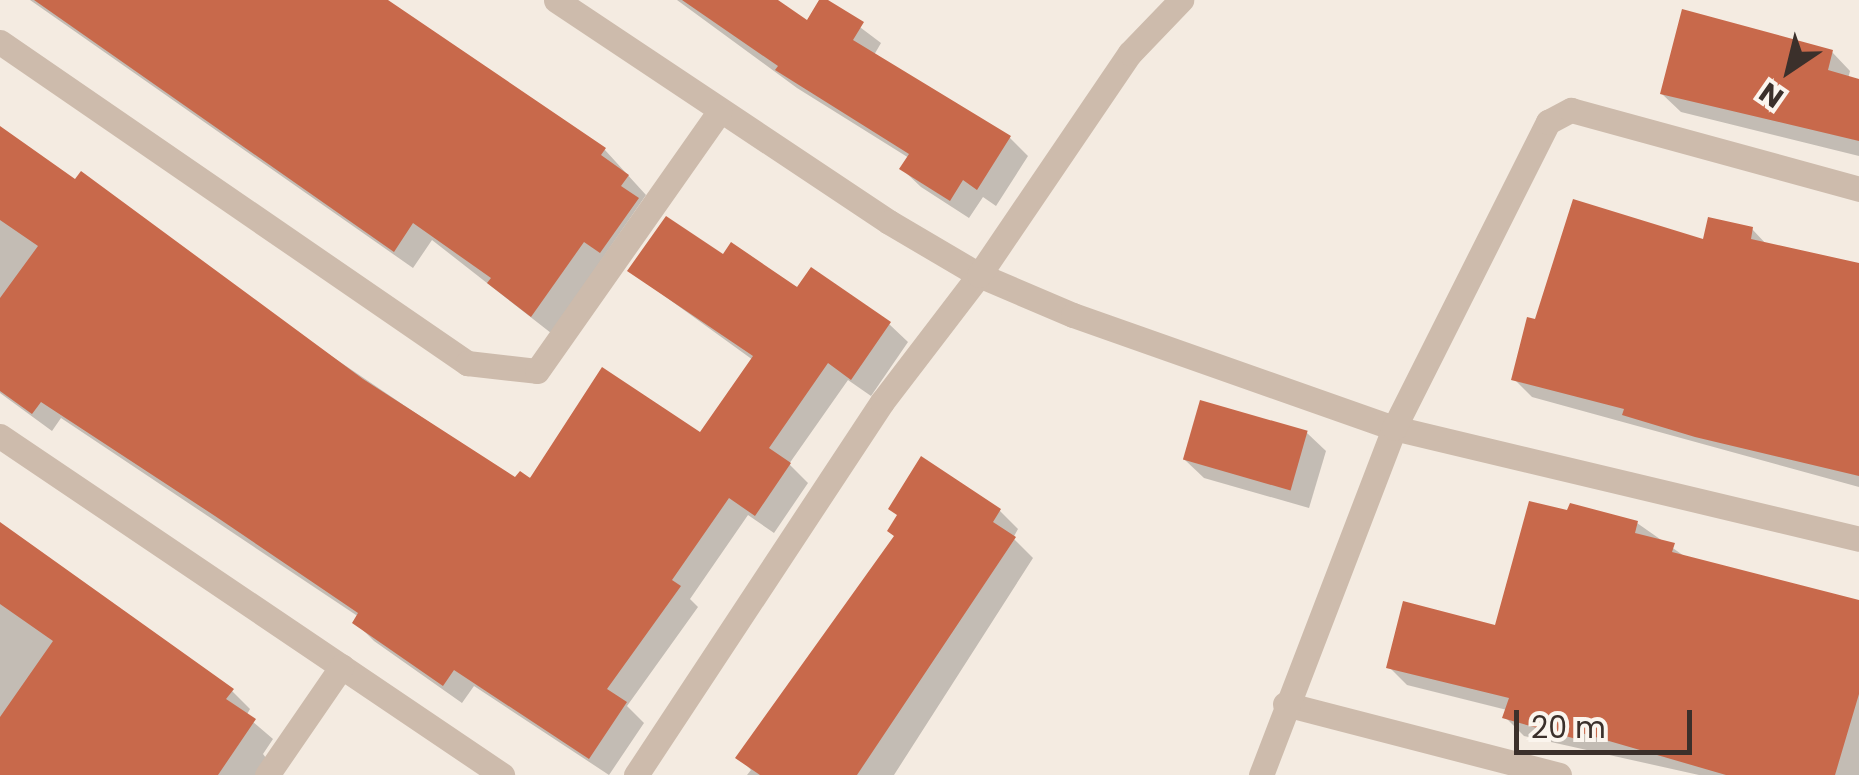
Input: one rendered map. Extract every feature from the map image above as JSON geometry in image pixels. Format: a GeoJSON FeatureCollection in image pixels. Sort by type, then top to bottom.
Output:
{"type":"FeatureCollection","features":[{"type":"Feature","properties":{"kind":"street"},"geometry":{"type":"LineString","coordinates":[[556,0],[719,112],[980,275],[1073,315],[1394,428],[1859,539]]}},
{"type":"Feature","properties":{"kind":"street"},"geometry":{"type":"LineString","coordinates":[[636,775],[882,402],[980,275],[1130,53],[1181,0]]}},
{"type":"Feature","properties":{"kind":"street"},"geometry":{"type":"LineString","coordinates":[[0,42],[467,363],[537,372],[719,112]]}},
{"type":"Feature","properties":{"kind":"street"},"geometry":{"type":"LineString","coordinates":[[1262,775],[1285,704],[1394,428],[1528,153],[1548,122],[1571,110],[1859,190]]}},
{"type":"Feature","properties":{"kind":"street"},"geometry":{"type":"LineString","coordinates":[[0,436],[502,775]]}},
{"type":"Feature","properties":{"kind":"street"},"geometry":{"type":"LineString","coordinates":[[267,775],[342,666]]}},
{"type":"Feature","properties":{"kind":"street"},"geometry":{"type":"LineString","coordinates":[[1285,704],[1560,775]]}},
{"type":"Feature","properties":{"kind":"building"},"geometry":{"type":"Polygon","coordinates":[[[34,0],[388,0],[606,148],[601,155],[629,175],[621,186],[639,198],[600,253],[584,242],[531,317],[487,283],[491,278],[413,223],[394,252],[34,0]]]}},
{"type":"Feature","properties":{"kind":"building"},"geometry":{"type":"Polygon","coordinates":[[[682,0],[778,0],[807,20],[819,0],[828,0],[864,22],[853,40],[1011,136],[977,190],[963,180],[950,201],[899,169],[909,154],[775,70],[778,66],[682,0]]]}},
{"type":"Feature","properties":{"kind":"building"},"geometry":{"type":"Polygon","coordinates":[[[1682,9],[1833,50],[1828,70],[1859,79],[1859,141],[1660,94],[1682,9]]]}},
{"type":"Feature","properties":{"kind":"building"},"geometry":{"type":"Polygon","coordinates":[[[0,126],[75,179],[81,171],[363,379],[515,477],[520,471],[530,478],[602,367],[700,432],[753,356],[627,271],[666,216],[723,254],[731,242],[797,287],[811,267],[891,322],[851,380],[828,363],[769,448],[791,463],[755,516],[729,498],[672,580],[681,586],[607,689],[627,702],[589,759],[454,670],[443,686],[352,623],[358,613],[215,516],[41,402],[32,414],[0,391],[0,298],[38,246],[0,220],[0,126]]]}},
{"type":"Feature","properties":{"kind":"building"},"geometry":{"type":"Polygon","coordinates":[[[1573,199],[1703,239],[1708,217],[1753,227],[1751,239],[1859,263],[1859,476],[1695,437],[1622,415],[1624,409],[1511,380],[1527,317],[1535,319],[1573,199]]]}},
{"type":"Feature","properties":{"kind":"building"},"geometry":{"type":"Polygon","coordinates":[[[1200,400],[1308,431],[1291,490],[1183,460],[1200,400]]]}},
{"type":"Feature","properties":{"kind":"building"},"geometry":{"type":"Polygon","coordinates":[[[921,456],[1001,509],[993,522],[1016,537],[857,775],[760,775],[735,758],[894,536],[887,531],[897,515],[888,509],[921,456]]]}},
{"type":"Feature","properties":{"kind":"building"},"geometry":{"type":"Polygon","coordinates":[[[1529,501],[1567,510],[1570,503],[1638,521],[1635,533],[1675,543],[1672,552],[1859,600],[1859,694],[1835,775],[1726,775],[1578,732],[1576,739],[1502,718],[1509,698],[1386,668],[1403,601],[1495,625],[1529,501]]]}},
{"type":"Feature","properties":{"kind":"building"},"geometry":{"type":"Polygon","coordinates":[[[0,522],[234,689],[226,699],[256,719],[218,775],[0,775],[0,717],[53,641],[0,604],[0,522]]]}}]}
